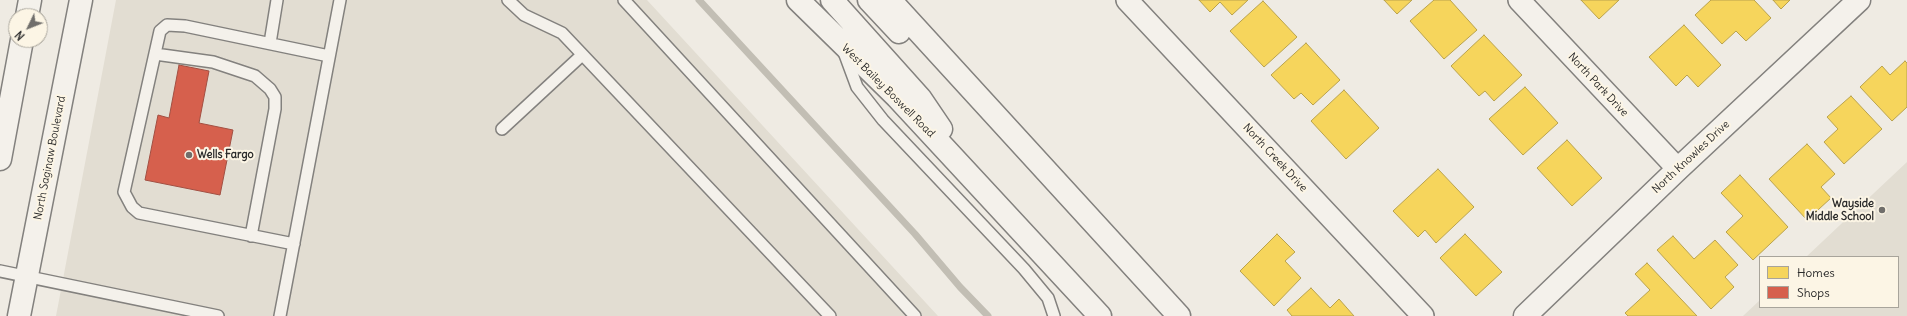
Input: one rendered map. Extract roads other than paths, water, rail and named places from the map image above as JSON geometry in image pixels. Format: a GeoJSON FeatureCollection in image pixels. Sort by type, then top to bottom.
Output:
{"type":"FeatureCollection","features":[{"type":"Feature","properties":{"kind":"main road","name":"North Saginaw Boulevard"},"geometry":{"type":"LineString","coordinates":[[19,316],[81,0]]}},
{"type":"Feature","properties":{"kind":"main road","name":"West Bailey Boswell Road"},"geometry":{"type":"LineString","coordinates":[[798,0],[841,44],[897,97],[1100,316]]}},
{"type":"Feature","properties":{"kind":"main road","name":"West Bailey Boswell Road"},"geometry":{"type":"LineString","coordinates":[[832,0],[920,98],[977,184]]}},
{"type":"Feature","properties":{"kind":"main road"},"geometry":{"type":"LineString","coordinates":[[869,0],[942,78],[1019,142]]}},
{"type":"Feature","properties":{"kind":"main road"},"geometry":{"type":"LineString","coordinates":[[890,0],[1179,316]]}},
{"type":"Feature","properties":{"kind":"main road","name":"North Knowles Drive"},"geometry":{"type":"LineString","coordinates":[[1525,316],[1678,169],[1859,0]]}},
{"type":"Feature","properties":{"kind":"main road"},"geometry":{"type":"LineString","coordinates":[[0,159],[21,48]]}},
{"type":"Feature","properties":{"kind":"street","name":"North Creek Drive"},"geometry":{"type":"LineString","coordinates":[[1127,0],[1423,316]]}},
{"type":"Feature","properties":{"kind":"street","name":"North Park Drive"},"geometry":{"type":"LineString","coordinates":[[1519,0],[1678,169]]}},
{"type":"Feature","properties":{"kind":"lane"},"geometry":{"type":"LineString","coordinates":[[270,44],[277,0]]}},
{"type":"Feature","properties":{"kind":"lane"},"geometry":{"type":"LineString","coordinates":[[280,316],[340,0]]}},
{"type":"Feature","properties":{"kind":"lane"},"geometry":{"type":"LineString","coordinates":[[508,0],[524,15],[562,33],[830,316]]}},
{"type":"Feature","properties":{"kind":"lane"},"geometry":{"type":"LineString","coordinates":[[624,0],[915,316]]}},
{"type":"Feature","properties":{"kind":"lane"},"geometry":{"type":"LineString","coordinates":[[294,244],[139,213],[127,200],[124,192],[160,31],[168,25],[185,26],[329,56]]}},
{"type":"Feature","properties":{"kind":"lane"},"geometry":{"type":"LineString","coordinates":[[841,44],[857,88],[888,126],[1024,269],[1048,298],[1054,316]]}},
{"type":"Feature","properties":{"kind":"lane"},"geometry":{"type":"LineString","coordinates":[[155,54],[213,62],[255,76],[270,89],[275,97],[275,109],[251,236]]}},
{"type":"Feature","properties":{"kind":"lane"},"geometry":{"type":"LineString","coordinates":[[502,129],[582,54]]}},
{"type":"Feature","properties":{"kind":"lane"},"geometry":{"type":"LineString","coordinates":[[0,271],[218,316]]}},
{"type":"Feature","properties":{"kind":"waterway"},"geometry":{"type":"LineString","coordinates":[[699,0],[915,234],[960,287],[988,316]]}},
{"type":"Feature","properties":{"kind":"place","name":"Wells Fargo"},"geometry":{"type":"Point","coordinates":[189,155]}},
{"type":"Feature","properties":{"kind":"place","name":"Wayside Middle School"},"geometry":{"type":"Point","coordinates":[1882,210]}}]}
